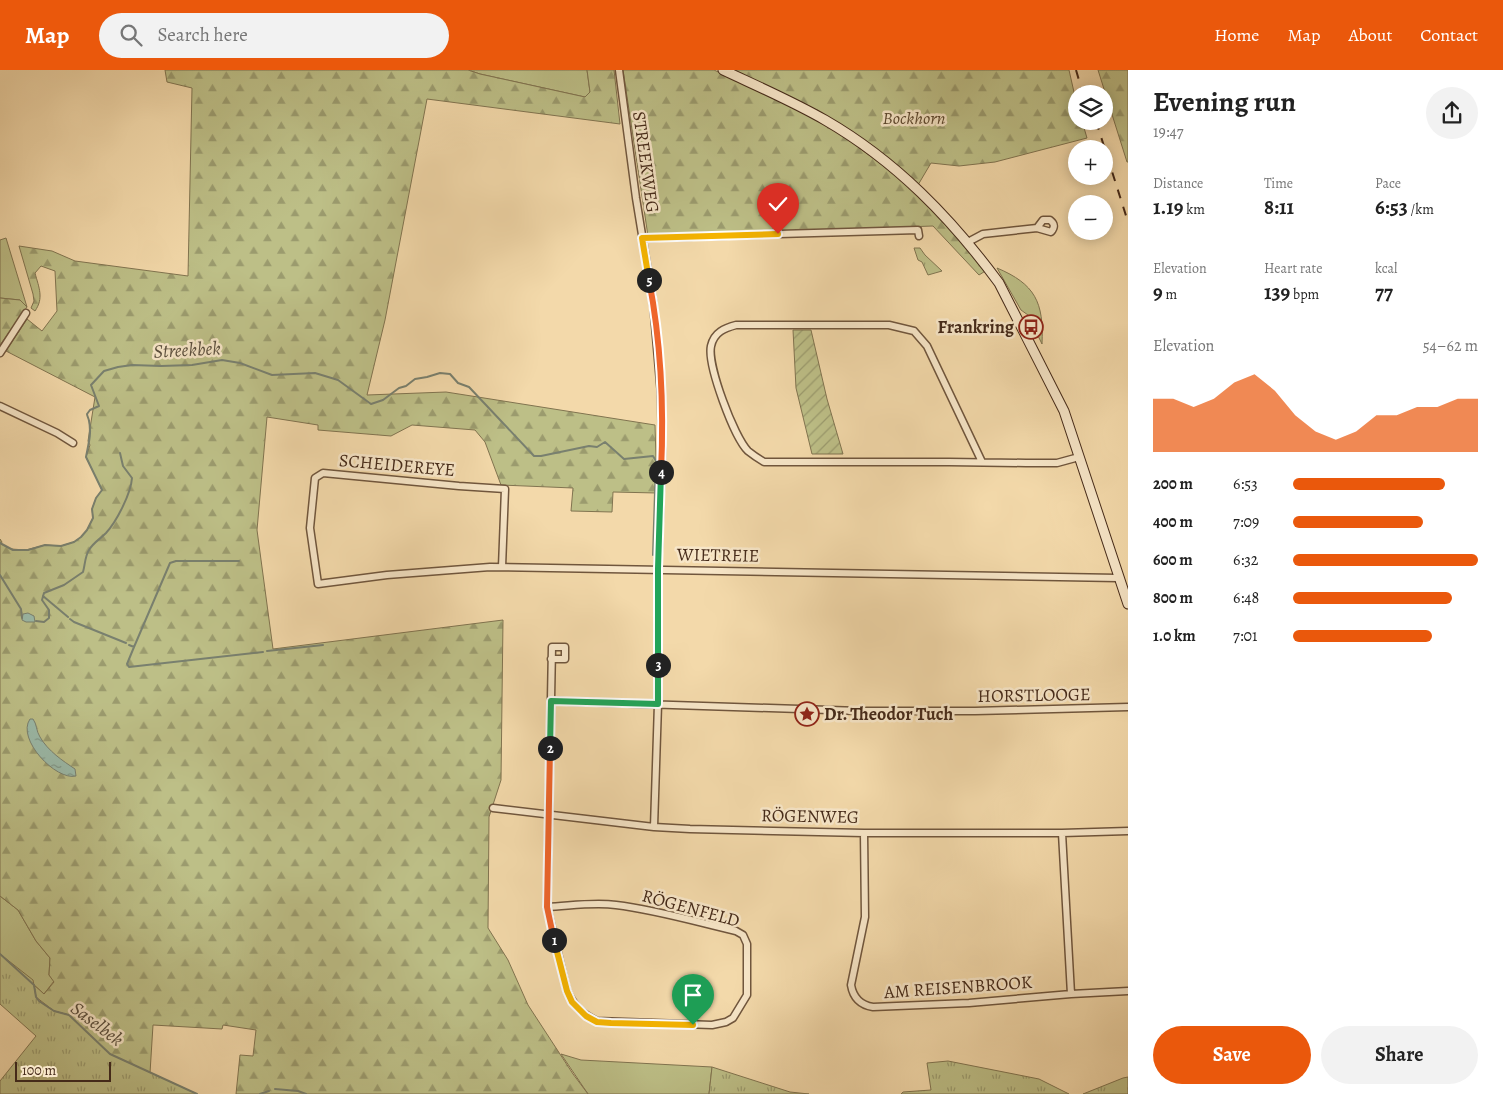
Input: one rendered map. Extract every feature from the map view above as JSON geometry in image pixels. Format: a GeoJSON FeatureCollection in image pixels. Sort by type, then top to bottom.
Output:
{"type":"FeatureCollection","features":[{"type":"Feature","properties":{"kind":"main road"},"geometry":{"type":"LineString","coordinates":[[723,70],[800,107],[871,150],[912,184],[968,242],[999,283],[1064,411],[1128,604]]}},
{"type":"Feature","properties":{"kind":"street","name":"STREEKWEG"},"geometry":{"type":"LineString","coordinates":[[619,70],[642,238],[655,316],[661,394],[662,448],[658,569],[658,704],[654,826]]}},
{"type":"Feature","properties":{"kind":"street"},"geometry":{"type":"LineString","coordinates":[[968,242],[983,234],[1037,228]]}},
{"type":"Feature","properties":{"kind":"street"},"geometry":{"type":"LineString","coordinates":[[642,238],[918,230],[919,236]]}},
{"type":"Feature","properties":{"kind":"street"},"geometry":{"type":"LineString","coordinates":[[0,353],[26,313]]}},
{"type":"Feature","properties":{"kind":"street"},"geometry":{"type":"LineString","coordinates":[[982,462],[927,346],[914,331],[889,324],[736,325],[722,329],[716,335],[711,346],[714,376],[734,429],[748,450],[764,462],[1058,463],[1079,457]]}},
{"type":"Feature","properties":{"kind":"street"},"geometry":{"type":"LineString","coordinates":[[0,406],[57,433],[73,443]]}},
{"type":"Feature","properties":{"kind":"street","name":"SCHEIDEREYE"},"geometry":{"type":"LineString","coordinates":[[318,584],[310,528],[315,478],[323,473],[505,489],[502,567]]}},
{"type":"Feature","properties":{"kind":"street","name":"WIETREIE"},"geometry":{"type":"LineString","coordinates":[[318,584],[387,575],[502,567],[1118,578]]}},
{"type":"Feature","properties":{"kind":"street","name":"RÖGENFELD"},"geometry":{"type":"LineString","coordinates":[[547,907],[581,904],[615,905],[688,919],[736,931],[743,935],[747,944],[747,996],[733,1018],[726,1022],[712,1025],[597,1022],[586,1016],[572,1002],[567,991],[547,907],[547,860],[550,816],[551,660]]}},
{"type":"Feature","properties":{"kind":"street","name":"HORSTLOOGE"},"geometry":{"type":"LineString","coordinates":[[551,701],[860,711],[985,711],[1128,707]]}},
{"type":"Feature","properties":{"kind":"street","name":"RÖGENWEG"},"geometry":{"type":"LineString","coordinates":[[493,808],[550,816],[654,826],[864,833],[1128,831]]}},
{"type":"Feature","properties":{"kind":"street","name":"AM REISENBROOK"},"geometry":{"type":"LineString","coordinates":[[864,833],[865,917],[851,985],[853,995],[859,1001],[873,1007],[904,1006],[1128,991]]}},
{"type":"Feature","properties":{"kind":"street"},"geometry":{"type":"LineString","coordinates":[[1062,833],[1071,994]]}},
{"type":"Feature","properties":{"kind":"green space"},"geometry":{"type":"Polygon","coordinates":[[[165,70],[468,70],[585,97],[590,92],[587,70],[614,70],[620,124],[427,99],[385,320],[367,395],[446,392],[655,425],[657,493],[613,492],[612,512],[571,511],[573,488],[501,485],[485,442],[475,430],[412,425],[391,436],[318,430],[318,425],[267,417],[257,530],[273,649],[503,620],[501,780],[489,817],[488,928],[508,960],[528,1005],[588,1094],[236,1094],[240,1055],[253,1056],[256,1030],[223,1025],[222,1029],[153,1025],[150,1073],[110,1054],[69,1015],[54,1011],[36,997],[34,985],[44,994],[54,982],[49,975],[50,958],[36,941],[18,910],[0,896],[0,539],[1,544],[11,549],[26,550],[45,545],[61,546],[74,542],[87,530],[93,518],[92,509],[96,498],[102,490],[86,457],[90,445],[88,441],[95,397],[6,351],[27,319],[42,331],[57,311],[55,271],[41,266],[35,273],[40,293],[39,302],[35,311],[31,308],[34,301],[33,294],[19,246],[52,251],[75,261],[188,276],[192,88],[167,82],[165,70]]]}},
{"type":"Feature","properties":{"kind":"green space"},"geometry":{"type":"Polygon","coordinates":[[[468,70],[587,70],[590,92],[585,97],[468,70]]]}},
{"type":"Feature","properties":{"kind":"green space"},"geometry":{"type":"Polygon","coordinates":[[[623,70],[714,70],[794,107],[842,135],[901,179],[926,202],[987,270],[979,275],[933,226],[648,236],[623,70]]]}},
{"type":"Feature","properties":{"kind":"green space","name":"Bockhorn"},"geometry":{"type":"Polygon","coordinates":[[[732,70],[1069,70],[1072,85],[1068,85],[1068,130],[1085,130],[1087,138],[1068,140],[1068,143],[995,162],[959,166],[931,163],[918,185],[900,168],[732,70]]]}},
{"type":"Feature","properties":{"kind":"green space"},"geometry":{"type":"Polygon","coordinates":[[[1098,70],[1128,70],[1128,162],[1113,118],[1113,85],[1103,85],[1098,70]]]}},
{"type":"Feature","properties":{"kind":"green space"},"geometry":{"type":"Polygon","coordinates":[[[6,238],[27,307],[20,300],[0,298],[0,240],[6,238]]]}},
{"type":"Feature","properties":{"kind":"green space"},"geometry":{"type":"Polygon","coordinates":[[[914,248],[920,248],[942,271],[928,275],[922,262],[918,260],[914,248]]]}},
{"type":"Feature","properties":{"kind":"green space"},"geometry":{"type":"Polygon","coordinates":[[[997,268],[1020,281],[1035,296],[1041,317],[1042,344],[1028,315],[1021,310],[997,268]]]}},
{"type":"Feature","properties":{"kind":"green space"},"geometry":{"type":"Polygon","coordinates":[[[0,298],[20,300],[27,307],[0,345],[0,298]]]}},
{"type":"Feature","properties":{"kind":"green space"},"geometry":{"type":"Polygon","coordinates":[[[793,330],[811,330],[827,399],[843,454],[812,454],[796,388],[793,330]]]}},
{"type":"Feature","properties":{"kind":"green space"},"geometry":{"type":"Polygon","coordinates":[[[0,896],[18,910],[36,941],[50,958],[49,975],[54,981],[44,994],[0,954],[0,896]]]}},
{"type":"Feature","properties":{"kind":"green space"},"geometry":{"type":"Polygon","coordinates":[[[0,954],[33,980],[36,997],[39,1001],[54,1011],[69,1015],[110,1054],[197,1094],[0,1094],[0,1081],[36,1036],[0,1004],[0,954]]]}},
{"type":"Feature","properties":{"kind":"green space"},"geometry":{"type":"Polygon","coordinates":[[[561,1054],[581,1060],[712,1067],[709,1094],[588,1094],[561,1054]]]}},
{"type":"Feature","properties":{"kind":"green space"},"geometry":{"type":"Polygon","coordinates":[[[948,1061],[1039,1079],[1069,1094],[901,1094],[903,1092],[931,1090],[927,1063],[948,1061]]]}},
{"type":"Feature","properties":{"kind":"green space"},"geometry":{"type":"Polygon","coordinates":[[[712,1067],[790,1092],[809,1094],[709,1094],[712,1067]]]}},
{"type":"Feature","properties":{"kind":"green space"},"geometry":{"type":"Polygon","coordinates":[[[1128,1077],[1128,1094],[1083,1094],[1123,1078],[1128,1077]]]}},
{"type":"Feature","properties":{"kind":"water"},"geometry":{"type":"Polygon","coordinates":[[[28,613],[34,616],[35,622],[22,620],[23,614],[28,613]]]}},
{"type":"Feature","properties":{"kind":"water"},"geometry":{"type":"Polygon","coordinates":[[[30,719],[33,719],[39,735],[47,747],[75,769],[76,776],[68,776],[58,772],[40,757],[28,737],[27,727],[30,719]]]}},
{"type":"Feature","properties":{"kind":"waterway","name":"Streekbek"},"geometry":{"type":"LineString","coordinates":[[0,543],[13,550],[28,550],[45,545],[61,546],[74,542],[87,530],[93,518],[92,509],[96,498],[102,490],[86,457],[90,430],[87,414],[90,410],[99,406],[91,385],[104,371],[132,365],[192,365],[222,360],[240,363],[272,375],[315,373],[338,380],[371,404],[383,400],[415,379],[440,373],[450,374],[458,383],[469,387],[534,456],[589,446],[597,447],[605,442],[624,459],[653,456],[656,461],[653,555]]}},
{"type":"Feature","properties":{"kind":"waterway"},"geometry":{"type":"LineString","coordinates":[[36,621],[44,622],[49,618],[49,610],[42,600],[44,593],[64,585],[83,572],[89,550],[110,528],[123,507],[132,478],[123,466],[120,453]]}},
{"type":"Feature","properties":{"kind":"waterway"},"geometry":{"type":"LineString","coordinates":[[129,645],[134,647],[170,563],[176,561],[239,561]]}},
{"type":"Feature","properties":{"kind":"waterway"},"geometry":{"type":"LineString","coordinates":[[0,575],[21,609],[22,618]]}},
{"type":"Feature","properties":{"kind":"waterway"},"geometry":{"type":"LineString","coordinates":[[43,596],[68,617]]}},
{"type":"Feature","properties":{"kind":"waterway"},"geometry":{"type":"LineString","coordinates":[[70,619],[126,643]]}},
{"type":"Feature","properties":{"kind":"waterway"},"geometry":{"type":"LineString","coordinates":[[267,651],[323,645]]}},
{"type":"Feature","properties":{"kind":"waterway"},"geometry":{"type":"LineString","coordinates":[[134,647],[127,664],[129,667],[263,652]]}},
{"type":"Feature","properties":{"kind":"waterway","name":"Saselbek"},"geometry":{"type":"LineString","coordinates":[[0,954],[34,985],[36,997],[39,1001],[54,1011],[69,1015],[110,1054],[197,1094]]}},
{"type":"Feature","properties":{"kind":"waterway","name":"Saselbek"},"geometry":{"type":"LineString","coordinates":[[275,1089],[298,1091],[306,1094]]}},
{"type":"Feature","properties":{"kind":"waterway","name":"Saselbek"},"geometry":{"type":"LineString","coordinates":[[260,1094],[269,1091]]}},
{"type":"Feature","properties":{"kind":"railway"},"geometry":{"type":"LineString","coordinates":[[1076,70],[1080,85]]}},
{"type":"Feature","properties":{"kind":"railway"},"geometry":{"type":"LineString","coordinates":[[1099,130],[1128,222]]}},
{"type":"Feature","properties":{"kind":"place","name":"Frankring"},"geometry":{"type":"Point","coordinates":[1031,327]}},
{"type":"Feature","properties":{"kind":"place","name":"Dr. Theodor Tuch"},"geometry":{"type":"Point","coordinates":[807,714]}},
{"type":"Feature","properties":{"kind":"route"},"geometry":{"type":"LineString","coordinates":[[693,1025],[597,1022],[578,1009],[567,991],[547,907],[551,701],[658,704],[658,569],[662,448],[661,394],[654,302],[642,238],[778,234]]}}]}
